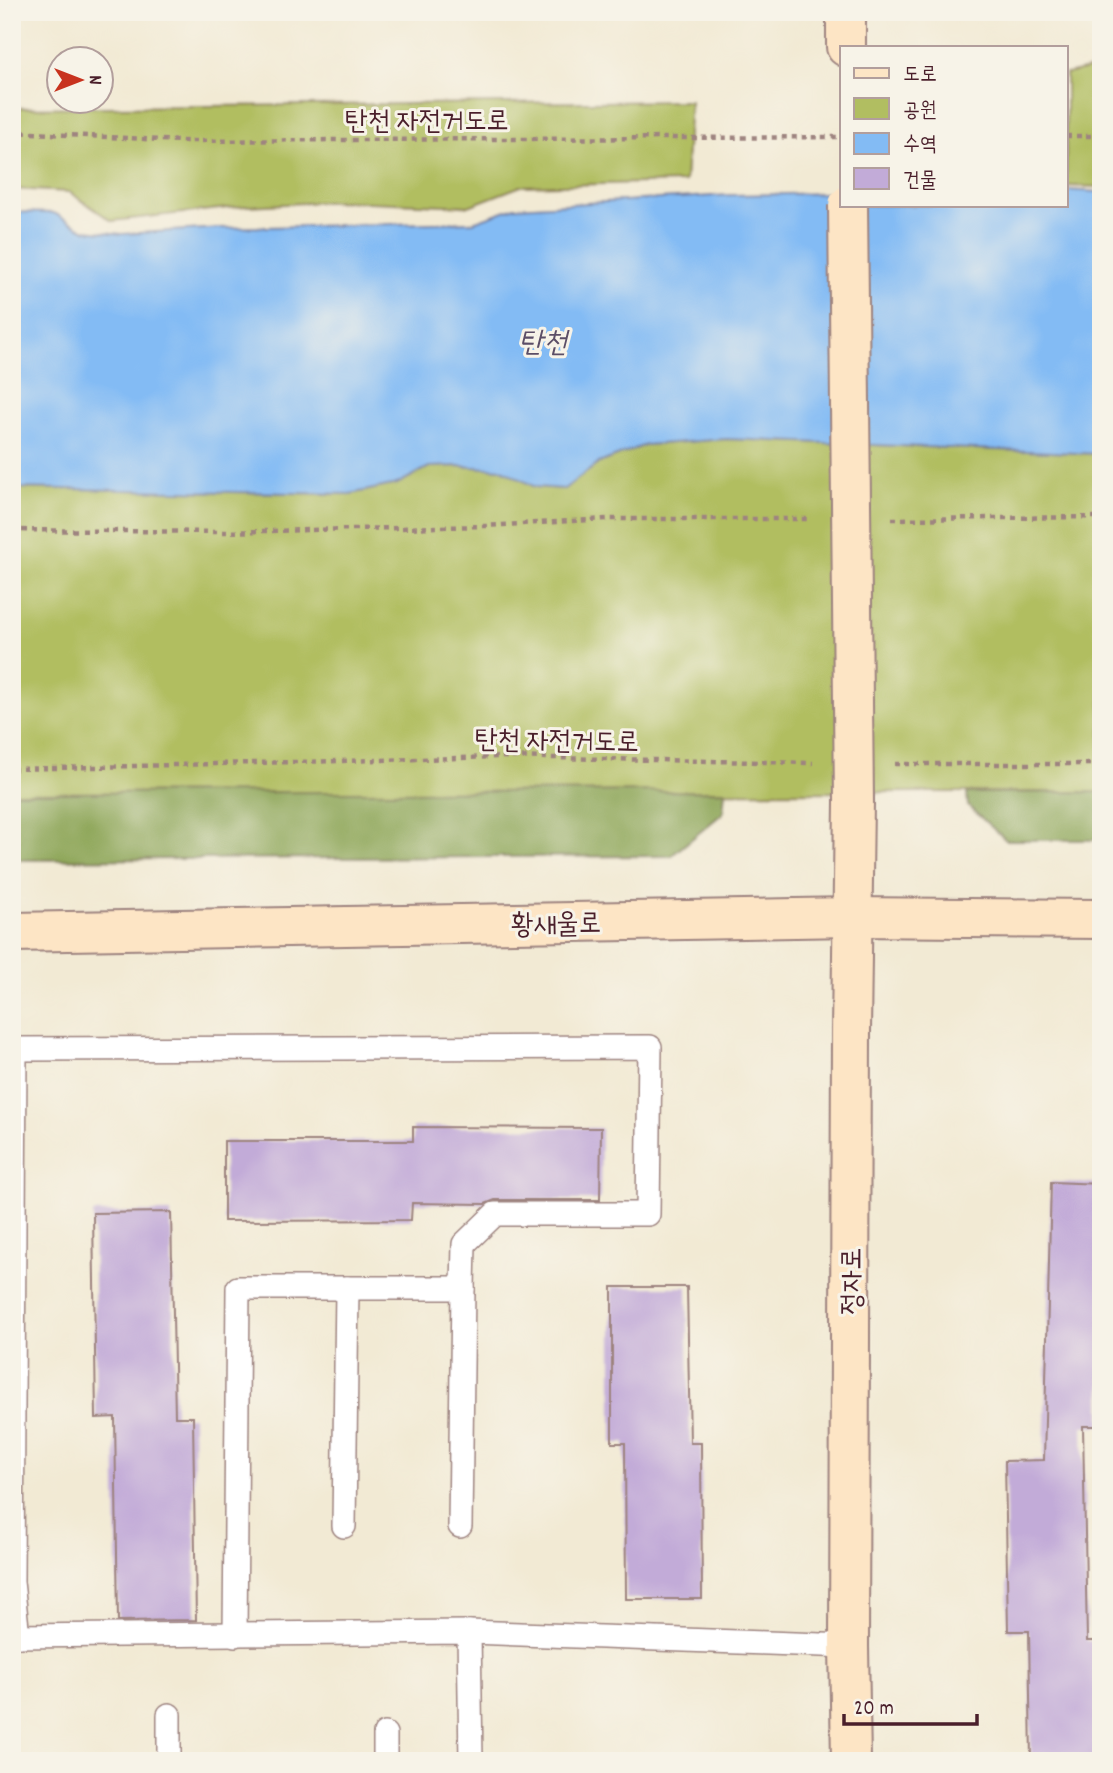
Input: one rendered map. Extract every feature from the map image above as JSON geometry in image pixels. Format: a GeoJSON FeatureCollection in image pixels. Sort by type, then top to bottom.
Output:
{"type":"FeatureCollection","features":[{"type":"Feature","properties":{"kind":"street"},"geometry":{"type":"LineString","coordinates":[[846,12],[846,46]]}},
{"type":"Feature","properties":{"kind":"street","name":"정자로"},"geometry":{"type":"LineString","coordinates":[[848,206],[854,802],[851,917],[851,1761]]}},
{"type":"Feature","properties":{"kind":"street","name":"황새울로"},"geometry":{"type":"LineString","coordinates":[[12,932],[851,917],[1101,919]]}},
{"type":"Feature","properties":{"kind":"lane"},"geometry":{"type":"LineString","coordinates":[[460,1526],[464,1244],[495,1214],[648,1214],[650,1047],[14,1049],[12,1582],[15,1636],[469,1632],[849,1646]]}},
{"type":"Feature","properties":{"kind":"lane"},"geometry":{"type":"LineString","coordinates":[[235,1635],[238,1288],[463,1288]]}},
{"type":"Feature","properties":{"kind":"lane"},"geometry":{"type":"LineString","coordinates":[[344,1526],[346,1288]]}},
{"type":"Feature","properties":{"kind":"lane"},"geometry":{"type":"LineString","coordinates":[[469,1632],[471,1761]]}},
{"type":"Feature","properties":{"kind":"lane"},"geometry":{"type":"LineString","coordinates":[[169,1715],[169,1761]]}},
{"type":"Feature","properties":{"kind":"lane"},"geometry":{"type":"LineString","coordinates":[[385,1734],[385,1761]]}},
{"type":"Feature","properties":{"kind":"path","name":"탄천 자전거도로"},"geometry":{"type":"LineString","coordinates":[[12,132],[182,141],[840,137]]}},
{"type":"Feature","properties":{"kind":"path"},"geometry":{"type":"LineString","coordinates":[[1068,136],[1101,136]]}},
{"type":"Feature","properties":{"kind":"path"},"geometry":{"type":"LineString","coordinates":[[891,519],[1101,517]]}},
{"type":"Feature","properties":{"kind":"path"},"geometry":{"type":"LineString","coordinates":[[12,530],[223,532],[485,526],[607,519],[822,519]]}},
{"type":"Feature","properties":{"kind":"path","name":"탄천 자전거도로"},"geometry":{"type":"LineString","coordinates":[[12,769],[500,757],[818,763]]}},
{"type":"Feature","properties":{"kind":"path"},"geometry":{"type":"LineString","coordinates":[[887,764],[1101,764]]}},
{"type":"Feature","properties":{"kind":"green space"},"geometry":{"type":"Polygon","coordinates":[[[1101,66],[1101,187],[1068,186],[1068,74],[1101,66]]]}},
{"type":"Feature","properties":{"kind":"green space"},"geometry":{"type":"Polygon","coordinates":[[[690,101],[685,182],[521,186],[469,206],[344,201],[246,206],[112,221],[69,192],[12,189],[12,108],[46,108],[46,116],[116,116],[116,107],[690,101]]]}},
{"type":"Feature","properties":{"kind":"green space"},"geometry":{"type":"Polygon","coordinates":[[[726,439],[1101,454],[1101,792],[12,793],[12,488],[350,494],[397,484],[429,467],[459,466],[503,469],[535,487],[564,489],[599,463],[645,445],[726,439]]]}},
{"type":"Feature","properties":{"kind":"green space"},"geometry":{"type":"Polygon","coordinates":[[[725,791],[723,813],[671,856],[12,860],[12,793],[725,791]]]}},
{"type":"Feature","properties":{"kind":"green space"},"geometry":{"type":"Polygon","coordinates":[[[1101,792],[1101,840],[1006,840],[968,806],[967,793],[1101,792]]]}},
{"type":"Feature","properties":{"kind":"water","name":"탄천"},"geometry":{"type":"Polygon","coordinates":[[[1068,190],[1101,192],[1101,454],[726,439],[645,445],[599,463],[564,489],[535,487],[502,469],[459,466],[429,467],[397,484],[350,494],[12,488],[12,212],[54,213],[85,230],[122,234],[221,228],[473,222],[515,207],[731,195],[840,193],[840,206],[1068,206],[1068,190]]]}},
{"type":"Feature","properties":{"kind":"building"},"geometry":{"type":"Polygon","coordinates":[[[413,1127],[601,1128],[600,1200],[495,1200],[485,1204],[412,1203],[411,1220],[224,1221],[224,1141],[413,1141],[413,1127]]]}},
{"type":"Feature","properties":{"kind":"building"},"geometry":{"type":"Polygon","coordinates":[[[1051,1182],[1101,1184],[1101,1426],[1083,1426],[1087,1641],[1101,1641],[1101,1761],[1031,1761],[1029,1631],[1008,1631],[1005,1461],[1044,1460],[1051,1182]]]}},
{"type":"Feature","properties":{"kind":"building"},"geometry":{"type":"Polygon","coordinates":[[[171,1212],[175,1417],[193,1417],[196,1620],[118,1621],[115,1417],[96,1418],[93,1213],[171,1212]]]}},
{"type":"Feature","properties":{"kind":"building"},"geometry":{"type":"Polygon","coordinates":[[[612,1287],[687,1287],[690,1443],[701,1443],[702,1599],[626,1599],[625,1443],[612,1443],[612,1287]]]}}]}
